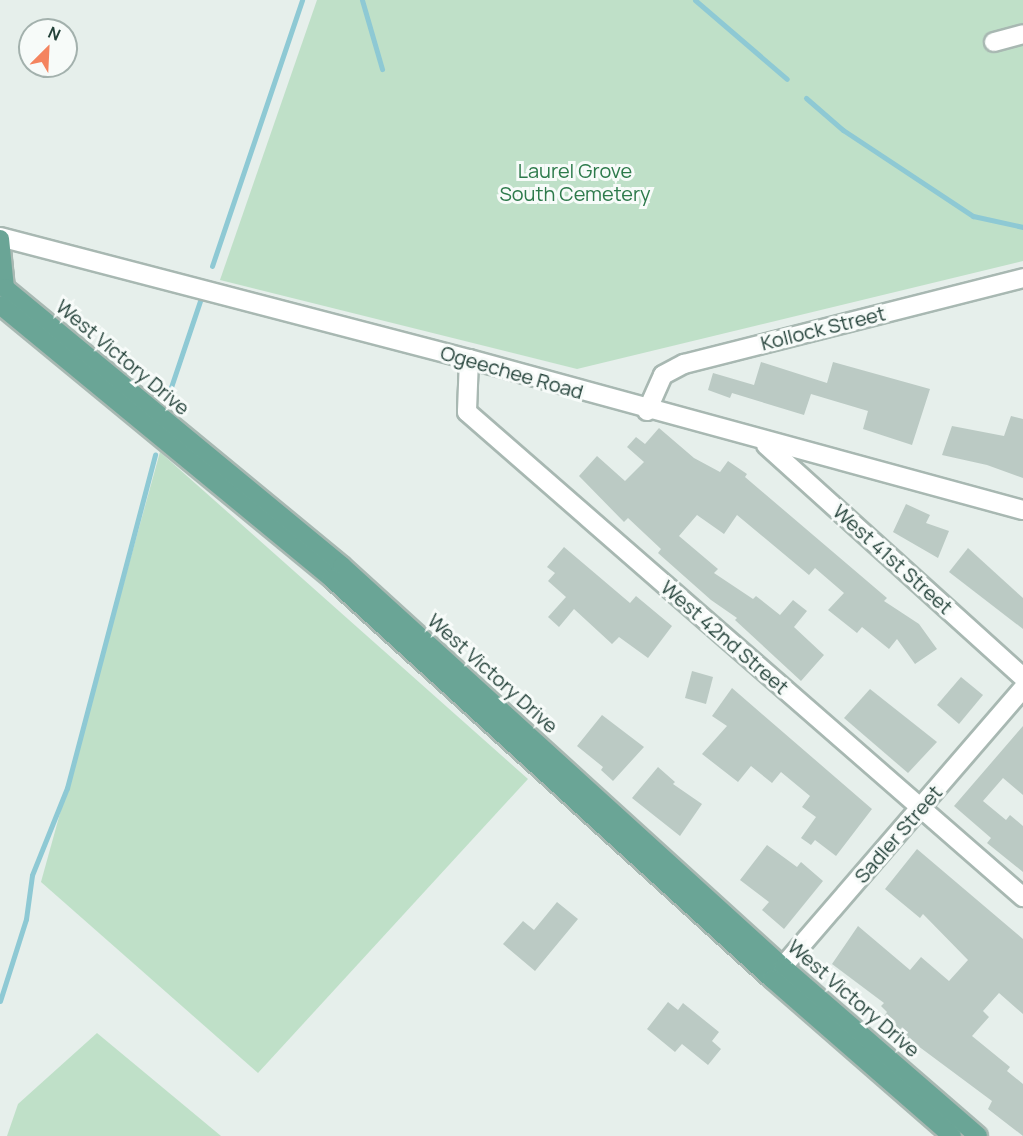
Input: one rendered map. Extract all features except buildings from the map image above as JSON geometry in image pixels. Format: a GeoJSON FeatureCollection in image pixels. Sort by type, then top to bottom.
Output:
{"type":"FeatureCollection","features":[{"type":"Feature","properties":{"kind":"main road","name":"West Victory Drive"},"geometry":{"type":"LineString","coordinates":[[0,238],[5,288],[342,566],[952,1136]]}},
{"type":"Feature","properties":{"kind":"main road","name":"West Victory Drive"},"geometry":{"type":"LineString","coordinates":[[0,305],[331,578],[778,973],[978,1136]]}},
{"type":"Feature","properties":{"kind":"street"},"geometry":{"type":"LineString","coordinates":[[994,42],[1023,34]]}},
{"type":"Feature","properties":{"kind":"street","name":"Ogeechee Road"},"geometry":{"type":"LineString","coordinates":[[0,238],[469,359],[647,411],[1023,510]]}},
{"type":"Feature","properties":{"kind":"street","name":"Kollock Street"},"geometry":{"type":"LineString","coordinates":[[647,411],[663,375],[684,364],[1023,278]]}},
{"type":"Feature","properties":{"kind":"street","name":"West 42nd Street"},"geometry":{"type":"LineString","coordinates":[[469,359],[466,412],[1023,897]]}},
{"type":"Feature","properties":{"kind":"street","name":"West 41st Street"},"geometry":{"type":"LineString","coordinates":[[763,442],[1023,677]]}},
{"type":"Feature","properties":{"kind":"street","name":"Sadler Street"},"geometry":{"type":"LineString","coordinates":[[778,973],[1023,688]]}},
{"type":"Feature","properties":{"kind":"green space","name":"Laurel Grove South Cemetery"},"geometry":{"type":"Polygon","coordinates":[[[317,0],[1023,0],[1023,261],[577,369],[220,280],[317,0]]]}},
{"type":"Feature","properties":{"kind":"green space"},"geometry":{"type":"Polygon","coordinates":[[[160,452],[528,779],[258,1073],[41,882],[160,452]]]}},
{"type":"Feature","properties":{"kind":"green space"},"geometry":{"type":"Polygon","coordinates":[[[97,1033],[221,1136],[7,1136],[18,1104],[97,1033]]]}},
{"type":"Feature","properties":{"kind":"waterway"},"geometry":{"type":"LineString","coordinates":[[212,266],[302,0]]}},
{"type":"Feature","properties":{"kind":"waterway"},"geometry":{"type":"LineString","coordinates":[[362,0],[382,69]]}},
{"type":"Feature","properties":{"kind":"waterway"},"geometry":{"type":"LineString","coordinates":[[695,0],[787,79]]}},
{"type":"Feature","properties":{"kind":"waterway"},"geometry":{"type":"LineString","coordinates":[[806,98],[843,130],[973,216],[1023,227]]}},
{"type":"Feature","properties":{"kind":"waterway"},"geometry":{"type":"LineString","coordinates":[[167,399],[201,298]]}},
{"type":"Feature","properties":{"kind":"waterway"},"geometry":{"type":"LineString","coordinates":[[0,1001],[26,919],[32,875],[67,788],[155,454]]}}]}
